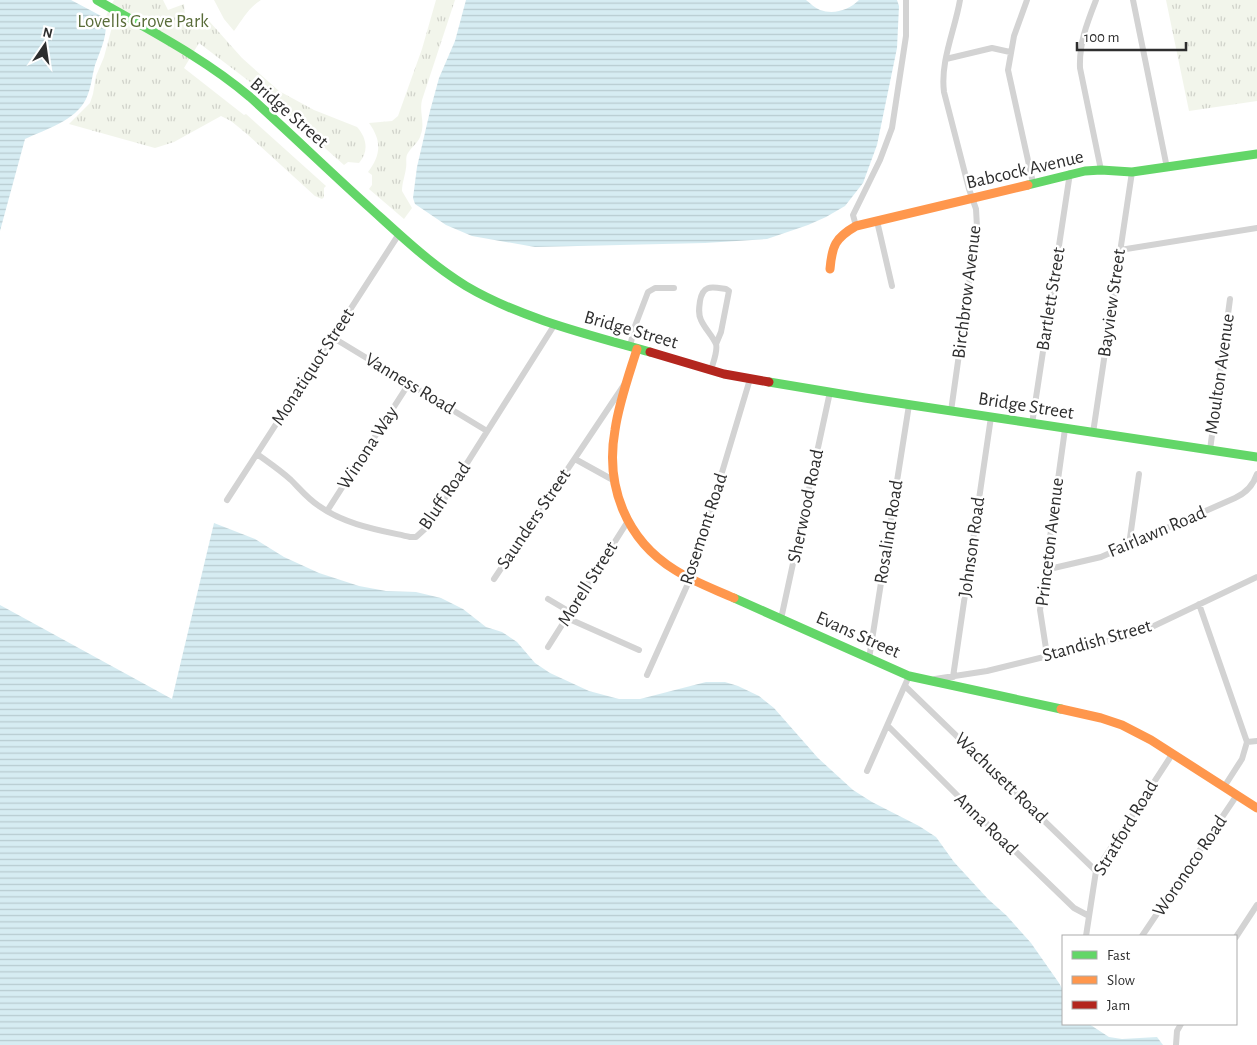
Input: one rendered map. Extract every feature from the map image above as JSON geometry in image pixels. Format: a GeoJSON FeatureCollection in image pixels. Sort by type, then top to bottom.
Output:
{"type":"FeatureCollection","features":[{"type":"Feature","properties":{"kind":"street","name":"Bridge Street"},"geometry":{"type":"LineString","coordinates":[[97,0],[139,23],[208,66],[248,96],[399,234],[437,266],[478,292],[516,310],[634,348],[750,379],[1032,424],[1257,457]]}},
{"type":"Feature","properties":{"kind":"street"},"geometry":{"type":"LineString","coordinates":[[856,226],[853,215],[876,169],[892,128],[906,36],[906,0]]}},
{"type":"Feature","properties":{"kind":"street","name":"Birchbrow Avenue"},"geometry":{"type":"LineString","coordinates":[[951,411],[977,227],[976,209],[944,92],[943,80],[960,0]]}},
{"type":"Feature","properties":{"kind":"street"},"geometry":{"type":"LineString","coordinates":[[1026,0],[1010,52],[1008,70],[1033,183]]}},
{"type":"Feature","properties":{"kind":"street"},"geometry":{"type":"LineString","coordinates":[[1096,0],[1082,37],[1079,62],[1101,170]]}},
{"type":"Feature","properties":{"kind":"street"},"geometry":{"type":"LineString","coordinates":[[1133,0],[1167,168]]}},
{"type":"Feature","properties":{"kind":"street"},"geometry":{"type":"LineString","coordinates":[[946,59],[992,48],[1010,52]]}},
{"type":"Feature","properties":{"kind":"street","name":"Babcock Avenue"},"geometry":{"type":"LineString","coordinates":[[830,269],[834,243],[843,233],[856,226],[1070,173],[1101,170],[1132,172],[1257,154]]}},
{"type":"Feature","properties":{"kind":"street","name":"Bayview Street"},"geometry":{"type":"LineString","coordinates":[[1093,433],[1132,172]]}},
{"type":"Feature","properties":{"kind":"street","name":"Bartlett Street"},"geometry":{"type":"LineString","coordinates":[[1032,424],[1070,173]]}},
{"type":"Feature","properties":{"kind":"street"},"geometry":{"type":"LineString","coordinates":[[876,222],[892,286]]}},
{"type":"Feature","properties":{"kind":"street"},"geometry":{"type":"LineString","coordinates":[[1120,250],[1257,228]]}},
{"type":"Feature","properties":{"kind":"street","name":"Monatiquot Street"},"geometry":{"type":"LineString","coordinates":[[228,500],[399,234]]}},
{"type":"Feature","properties":{"kind":"street"},"geometry":{"type":"LineString","coordinates":[[711,370],[716,344],[721,332],[728,291],[712,287],[705,289],[702,293],[699,311],[702,323],[716,344]]}},
{"type":"Feature","properties":{"kind":"street"},"geometry":{"type":"LineString","coordinates":[[634,348],[638,319],[648,292],[655,288],[674,288]]}},
{"type":"Feature","properties":{"kind":"street","name":"Moulton Avenue"},"geometry":{"type":"LineString","coordinates":[[1210,450],[1230,299]]}},
{"type":"Feature","properties":{"kind":"street","name":"Bluff Road"},"geometry":{"type":"LineString","coordinates":[[257,454],[283,472],[310,500],[327,511],[363,526],[416,537],[426,528],[555,324]]}},
{"type":"Feature","properties":{"kind":"street","name":"Vanness Road"},"geometry":{"type":"LineString","coordinates":[[332,337],[487,432]]}},
{"type":"Feature","properties":{"kind":"street","name":"Evans Street"},"geometry":{"type":"LineString","coordinates":[[634,348],[630,376],[619,410],[613,440],[614,480],[619,502],[628,521],[650,552],[662,563],[690,579],[909,676],[979,690],[1114,722],[1144,735],[1257,808]]}},
{"type":"Feature","properties":{"kind":"street","name":"Saunders Street"},"geometry":{"type":"LineString","coordinates":[[494,579],[630,376]]}},
{"type":"Feature","properties":{"kind":"street","name":"Rosemont Road"},"geometry":{"type":"LineString","coordinates":[[646,675],[690,579],[750,379]]}},
{"type":"Feature","properties":{"kind":"street","name":"Winona Way"},"geometry":{"type":"LineString","coordinates":[[327,511],[408,385]]}},
{"type":"Feature","properties":{"kind":"street","name":"Sherwood Road"},"geometry":{"type":"LineString","coordinates":[[781,619],[830,392]]}},
{"type":"Feature","properties":{"kind":"street","name":"Rosalind Road"},"geometry":{"type":"LineString","coordinates":[[869,659],[909,405]]}},
{"type":"Feature","properties":{"kind":"street","name":"Johnson Road"},"geometry":{"type":"LineString","coordinates":[[953,677],[991,417]]}},
{"type":"Feature","properties":{"kind":"street","name":"Princeton Avenue"},"geometry":{"type":"LineString","coordinates":[[1047,655],[1040,619],[1065,429]]}},
{"type":"Feature","properties":{"kind":"street","name":"Saunders Street"},"geometry":{"type":"LineString","coordinates":[[575,459],[614,480]]}},
{"type":"Feature","properties":{"kind":"street"},"geometry":{"type":"LineString","coordinates":[[1129,546],[1139,474]]}},
{"type":"Feature","properties":{"kind":"street","name":"Fairlawn Road"},"geometry":{"type":"LineString","coordinates":[[1045,570],[1101,557],[1239,497],[1251,486],[1257,474]]}},
{"type":"Feature","properties":{"kind":"street","name":"Morell Street"},"geometry":{"type":"LineString","coordinates":[[548,647],[628,521]]}},
{"type":"Feature","properties":{"kind":"street","name":"Standish Street"},"geometry":{"type":"LineString","coordinates":[[929,680],[988,671],[1136,634],[1257,577]]}},
{"type":"Feature","properties":{"kind":"street"},"geometry":{"type":"LineString","coordinates":[[548,599],[568,615],[639,650]]}},
{"type":"Feature","properties":{"kind":"street"},"geometry":{"type":"LineString","coordinates":[[1199,604],[1247,742],[1242,759],[1224,787]]}},
{"type":"Feature","properties":{"kind":"street"},"geometry":{"type":"LineString","coordinates":[[867,770],[909,676]]}},
{"type":"Feature","properties":{"kind":"street","name":"Wachusett Road"},"geometry":{"type":"LineString","coordinates":[[905,686],[1096,871]]}},
{"type":"Feature","properties":{"kind":"street","name":"Anna Road"},"geometry":{"type":"LineString","coordinates":[[888,726],[1074,908],[1090,916]]}},
{"type":"Feature","properties":{"kind":"street"},"geometry":{"type":"LineString","coordinates":[[1247,742],[1257,741]]}},
{"type":"Feature","properties":{"kind":"street","name":"Stratford Road"},"geometry":{"type":"LineString","coordinates":[[1086,935],[1096,871],[1173,753]]}},
{"type":"Feature","properties":{"kind":"street","name":"Woronoco Road"},"geometry":{"type":"LineString","coordinates":[[1143,935],[1237,795]]}},
{"type":"Feature","properties":{"kind":"street"},"geometry":{"type":"LineString","coordinates":[[1237,935],[1257,905]]}},
{"type":"Feature","properties":{"kind":"street"},"geometry":{"type":"LineString","coordinates":[[1176,1045],[1180,1025]]}},
{"type":"Feature","properties":{"kind":"green space","name":"Lovells Grove Park"},"geometry":{"type":"Polygon","coordinates":[[[112,0],[163,0],[168,10],[184,4],[185,16],[209,21],[242,58],[279,91],[314,110],[357,127],[366,145],[362,159],[359,163],[348,162],[344,165],[254,85],[199,43],[184,68],[244,115],[246,114],[326,186],[322,199],[315,196],[247,134],[231,121],[221,116],[174,142],[155,148],[69,124],[90,103],[96,76],[104,57],[112,27],[101,21],[112,0]]]}},
{"type":"Feature","properties":{"kind":"green space"},"geometry":{"type":"Polygon","coordinates":[[[214,0],[261,0],[249,10],[234,31],[224,19],[214,0]]]}},
{"type":"Feature","properties":{"kind":"green space"},"geometry":{"type":"Polygon","coordinates":[[[436,0],[455,0],[422,100],[421,134],[419,140],[407,156],[402,191],[412,208],[404,219],[369,189],[372,185],[372,175],[368,172],[377,154],[378,142],[369,123],[392,121],[398,116],[422,49],[436,0]]]}},
{"type":"Feature","properties":{"kind":"green space"},"geometry":{"type":"Polygon","coordinates":[[[1166,0],[1257,0],[1257,101],[1189,111],[1166,0]]]}},
{"type":"Feature","properties":{"kind":"water"},"geometry":{"type":"Polygon","coordinates":[[[0,0],[112,0],[101,21],[106,24],[105,35],[86,99],[81,107],[67,119],[25,139],[0,231],[0,0]]]}},
{"type":"Feature","properties":{"kind":"water"},"geometry":{"type":"Polygon","coordinates":[[[466,0],[806,0],[818,9],[836,12],[846,9],[859,0],[897,0],[899,6],[897,48],[877,145],[863,183],[845,206],[808,225],[767,239],[705,243],[535,247],[472,236],[446,225],[415,204],[413,198],[417,167],[430,111],[439,78],[455,41],[466,0]]]}},
{"type":"Feature","properties":{"kind":"water"},"geometry":{"type":"Polygon","coordinates":[[[214,523],[255,539],[284,557],[319,573],[359,586],[386,591],[416,592],[441,598],[463,609],[486,627],[502,632],[517,642],[535,663],[550,673],[589,691],[619,699],[640,699],[706,682],[725,682],[738,686],[759,696],[774,708],[818,758],[853,790],[936,837],[954,862],[1031,943],[1059,983],[1062,988],[1062,1025],[1091,1025],[1109,1037],[1122,1039],[1157,1037],[1163,1045],[0,1045],[0,605],[172,699],[214,523]]]}},
{"type":"Feature","properties":{"kind":"pier"},"geometry":{"type":"Polygon","coordinates":[[[71,0],[114,0],[105,18],[71,0]]]}},
{"type":"Feature","properties":{"kind":"traffic: fast"},"geometry":{"type":"LineString","coordinates":[[97,0],[176,45],[232,83],[250,97],[428,259],[466,286],[509,307],[556,325],[650,352]]}},
{"type":"Feature","properties":{"kind":"traffic: fast"},"geometry":{"type":"LineString","coordinates":[[1028,185],[1085,171],[1132,172],[1257,154]]}},
{"type":"Feature","properties":{"kind":"traffic: fast"},"geometry":{"type":"LineString","coordinates":[[769,382],[1257,457]]}},
{"type":"Feature","properties":{"kind":"traffic: fast"},"geometry":{"type":"LineString","coordinates":[[734,598],[909,676],[1061,709]]}},
{"type":"Feature","properties":{"kind":"traffic: slow"},"geometry":{"type":"LineString","coordinates":[[830,269],[836,243],[843,235],[856,226],[1028,185]]}},
{"type":"Feature","properties":{"kind":"traffic: slow"},"geometry":{"type":"LineString","coordinates":[[637,349],[619,409],[613,451],[613,471],[623,510],[632,527],[658,558],[689,578],[734,598]]}},
{"type":"Feature","properties":{"kind":"traffic: slow"},"geometry":{"type":"LineString","coordinates":[[1061,709],[1122,725],[1151,740],[1257,808]]}},
{"type":"Feature","properties":{"kind":"traffic: jam"},"geometry":{"type":"LineString","coordinates":[[650,352],[724,374],[769,382]]}}]}
